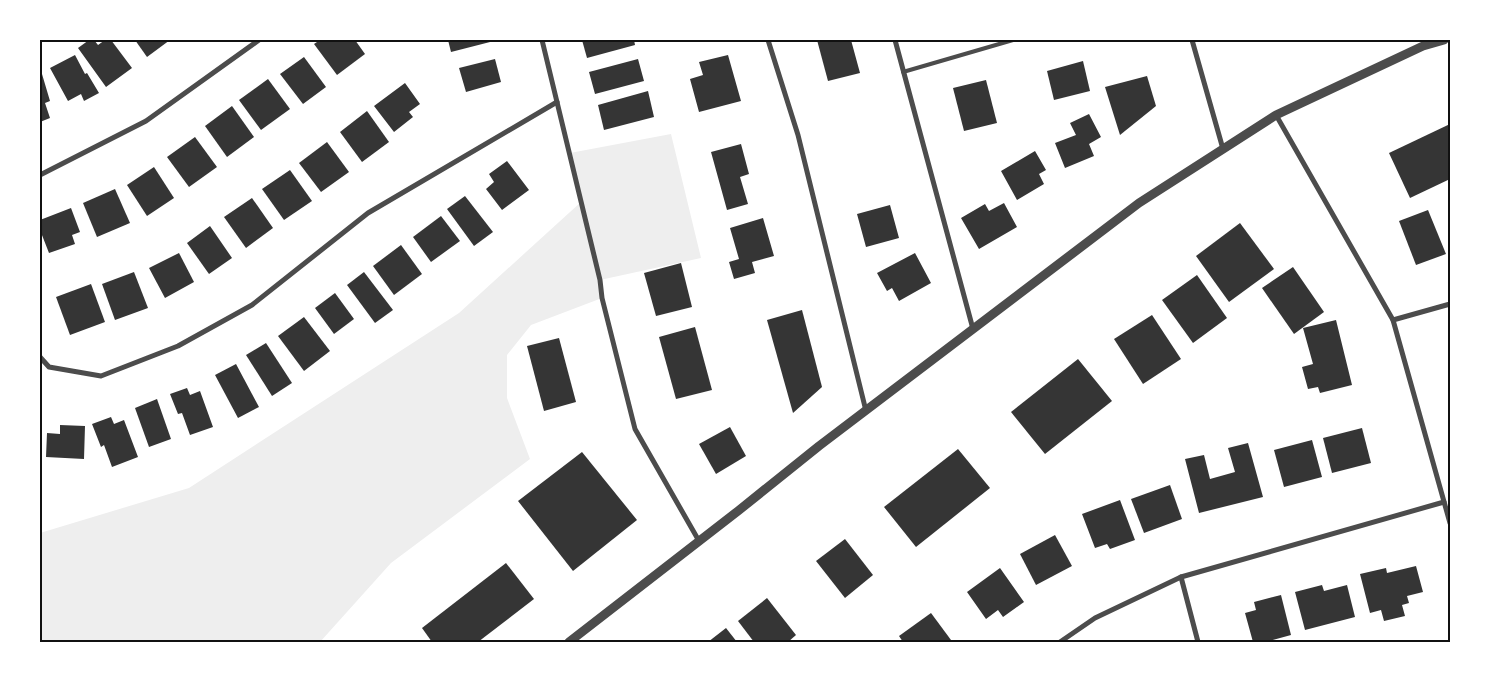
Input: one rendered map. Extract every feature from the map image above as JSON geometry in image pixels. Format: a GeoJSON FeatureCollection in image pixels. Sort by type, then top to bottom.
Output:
{"type":"FeatureCollection","features":[{"type":"Feature","properties":{"kind":"street"},"geometry":{"type":"LineString","coordinates":[[40,175],[146,121],[260,40]]}},
{"type":"Feature","properties":{"kind":"street"},"geometry":{"type":"LineString","coordinates":[[542,40],[600,280],[602,298],[635,429],[699,541]]}},
{"type":"Feature","properties":{"kind":"street"},"geometry":{"type":"LineString","coordinates":[[768,40],[798,135],[866,411]]}},
{"type":"Feature","properties":{"kind":"street"},"geometry":{"type":"LineString","coordinates":[[895,40],[974,330]]}},
{"type":"Feature","properties":{"kind":"street"},"geometry":{"type":"LineString","coordinates":[[1192,40],[1222,149]]}},
{"type":"Feature","properties":{"kind":"street"},"geometry":{"type":"LineString","coordinates":[[569,642],[819,446],[1139,203],[1276,114],[1423,46],[1444,40]]}},
{"type":"Feature","properties":{"kind":"street"},"geometry":{"type":"LineString","coordinates":[[40,357],[49,367],[101,376],[178,346],[252,305],[368,213],[558,102]]}},
{"type":"Feature","properties":{"kind":"street"},"geometry":{"type":"LineString","coordinates":[[1276,114],[1392,320],[1450,523]]}},
{"type":"Feature","properties":{"kind":"street"},"geometry":{"type":"LineString","coordinates":[[1392,320],[1450,304]]}},
{"type":"Feature","properties":{"kind":"street"},"geometry":{"type":"LineString","coordinates":[[1060,642],[1095,618],[1181,577],[1444,502]]}},
{"type":"Feature","properties":{"kind":"street"},"geometry":{"type":"LineString","coordinates":[[1181,577],[1198,642]]}},
{"type":"Feature","properties":{"kind":"lane"},"geometry":{"type":"LineString","coordinates":[[903,72],[1013,40]]}},
{"type":"Feature","properties":{"kind":"shaded area"},"geometry":{"type":"Polygon","coordinates":[[[671,134],[701,258],[600,280],[602,298],[531,325],[507,355],[507,398],[530,459],[391,563],[320,642],[40,642],[40,533],[189,488],[459,313],[581,202],[570,153],[671,134]]]}},
{"type":"Feature","properties":{"kind":"building"},"geometry":{"type":"Polygon","coordinates":[[[89,40],[94,40],[98,45],[105,40],[111,40],[132,68],[106,87],[78,48],[89,40]]]}},
{"type":"Feature","properties":{"kind":"building"},"geometry":{"type":"Polygon","coordinates":[[[135,40],[170,40],[147,57],[135,40]]]}},
{"type":"Feature","properties":{"kind":"building"},"geometry":{"type":"Polygon","coordinates":[[[320,40],[355,40],[365,54],[337,75],[314,44],[320,40]]]}},
{"type":"Feature","properties":{"kind":"building"},"geometry":{"type":"Polygon","coordinates":[[[448,40],[494,40],[494,41],[451,52],[448,40]]]}},
{"type":"Feature","properties":{"kind":"building"},"geometry":{"type":"Polygon","coordinates":[[[582,40],[634,40],[635,45],[587,58],[582,40]]]}},
{"type":"Feature","properties":{"kind":"building"},"geometry":{"type":"Polygon","coordinates":[[[817,40],[851,40],[860,73],[828,81],[817,40]]]}},
{"type":"Feature","properties":{"kind":"building"},"geometry":{"type":"Polygon","coordinates":[[[75,55],[85,74],[87,73],[99,93],[84,101],[81,94],[68,101],[50,68],[75,55]]]}},
{"type":"Feature","properties":{"kind":"building"},"geometry":{"type":"Polygon","coordinates":[[[728,55],[741,101],[699,112],[690,79],[703,75],[699,62],[728,55]]]}},
{"type":"Feature","properties":{"kind":"building"},"geometry":{"type":"Polygon","coordinates":[[[304,57],[326,87],[303,104],[280,74],[304,57]]]}},
{"type":"Feature","properties":{"kind":"building"},"geometry":{"type":"Polygon","coordinates":[[[495,59],[501,82],[466,92],[459,68],[495,59]]]}},
{"type":"Feature","properties":{"kind":"building"},"geometry":{"type":"Polygon","coordinates":[[[638,59],[644,81],[595,94],[589,72],[638,59]]]}},
{"type":"Feature","properties":{"kind":"building"},"geometry":{"type":"Polygon","coordinates":[[[1083,61],[1090,91],[1054,100],[1047,71],[1083,61]]]}},
{"type":"Feature","properties":{"kind":"building"},"geometry":{"type":"Polygon","coordinates":[[[40,74],[42,74],[50,101],[45,103],[50,118],[40,122],[40,74]]]}},
{"type":"Feature","properties":{"kind":"building"},"geometry":{"type":"Polygon","coordinates":[[[1147,76],[1156,106],[1120,135],[1105,87],[1147,76]]]}},
{"type":"Feature","properties":{"kind":"building"},"geometry":{"type":"Polygon","coordinates":[[[268,79],[290,109],[261,130],[239,100],[268,79]]]}},
{"type":"Feature","properties":{"kind":"building"},"geometry":{"type":"Polygon","coordinates":[[[986,80],[997,123],[964,131],[953,88],[986,80]]]}},
{"type":"Feature","properties":{"kind":"building"},"geometry":{"type":"Polygon","coordinates":[[[405,83],[420,104],[409,112],[413,117],[394,132],[374,106],[405,83]]]}},
{"type":"Feature","properties":{"kind":"building"},"geometry":{"type":"Polygon","coordinates":[[[648,91],[654,117],[604,130],[598,105],[648,91]]]}},
{"type":"Feature","properties":{"kind":"building"},"geometry":{"type":"Polygon","coordinates":[[[232,106],[254,137],[227,157],[205,126],[232,106]]]}},
{"type":"Feature","properties":{"kind":"building"},"geometry":{"type":"Polygon","coordinates":[[[367,111],[389,142],[362,162],[340,132],[367,111]]]}},
{"type":"Feature","properties":{"kind":"building"},"geometry":{"type":"Polygon","coordinates":[[[1089,114],[1101,137],[1089,144],[1094,156],[1065,168],[1055,143],[1076,135],[1070,123],[1089,114]]]}},
{"type":"Feature","properties":{"kind":"building"},"geometry":{"type":"Polygon","coordinates":[[[1450,124],[1450,179],[1410,198],[1389,153],[1450,124]]]}},
{"type":"Feature","properties":{"kind":"building"},"geometry":{"type":"Polygon","coordinates":[[[195,137],[217,167],[189,187],[167,157],[195,137]]]}},
{"type":"Feature","properties":{"kind":"building"},"geometry":{"type":"Polygon","coordinates":[[[327,142],[349,172],[321,192],[299,163],[327,142]]]}},
{"type":"Feature","properties":{"kind":"building"},"geometry":{"type":"Polygon","coordinates":[[[741,144],[749,174],[740,177],[748,204],[727,210],[711,152],[741,144]]]}},
{"type":"Feature","properties":{"kind":"building"},"geometry":{"type":"Polygon","coordinates":[[[1035,151],[1046,170],[1039,174],[1044,184],[1017,200],[1001,171],[1035,151]]]}},
{"type":"Feature","properties":{"kind":"building"},"geometry":{"type":"Polygon","coordinates":[[[507,161],[529,190],[502,210],[486,189],[494,182],[489,174],[507,161]]]}},
{"type":"Feature","properties":{"kind":"building"},"geometry":{"type":"Polygon","coordinates":[[[154,167],[174,198],[147,216],[127,185],[154,167]]]}},
{"type":"Feature","properties":{"kind":"building"},"geometry":{"type":"Polygon","coordinates":[[[290,170],[312,201],[284,220],[262,189],[290,170]]]}},
{"type":"Feature","properties":{"kind":"building"},"geometry":{"type":"Polygon","coordinates":[[[115,189],[130,223],[97,237],[83,203],[115,189]]]}},
{"type":"Feature","properties":{"kind":"building"},"geometry":{"type":"Polygon","coordinates":[[[465,196],[493,232],[474,246],[447,209],[465,196]]]}},
{"type":"Feature","properties":{"kind":"building"},"geometry":{"type":"Polygon","coordinates":[[[252,198],[273,228],[246,248],[224,217],[252,198]]]}},
{"type":"Feature","properties":{"kind":"building"},"geometry":{"type":"Polygon","coordinates":[[[1004,203],[1017,227],[979,249],[961,218],[985,204],[989,211],[1004,203]]]}},
{"type":"Feature","properties":{"kind":"building"},"geometry":{"type":"Polygon","coordinates":[[[890,205],[899,238],[866,247],[857,214],[890,205]]]}},
{"type":"Feature","properties":{"kind":"building"},"geometry":{"type":"Polygon","coordinates":[[[71,208],[80,232],[72,235],[75,244],[49,253],[40,230],[40,220],[71,208]]]}},
{"type":"Feature","properties":{"kind":"building"},"geometry":{"type":"Polygon","coordinates":[[[1428,210],[1446,254],[1416,265],[1399,221],[1428,210]]]}},
{"type":"Feature","properties":{"kind":"building"},"geometry":{"type":"Polygon","coordinates":[[[441,216],[460,241],[431,262],[413,237],[441,216]]]}},
{"type":"Feature","properties":{"kind":"building"},"geometry":{"type":"Polygon","coordinates":[[[763,218],[774,256],[752,262],[755,273],[734,279],[729,262],[739,259],[730,228],[763,218]]]}},
{"type":"Feature","properties":{"kind":"building"},"geometry":{"type":"Polygon","coordinates":[[[1240,223],[1274,269],[1229,302],[1196,256],[1240,223]]]}},
{"type":"Feature","properties":{"kind":"building"},"geometry":{"type":"Polygon","coordinates":[[[210,226],[232,258],[209,274],[187,243],[210,226]]]}},
{"type":"Feature","properties":{"kind":"building"},"geometry":{"type":"Polygon","coordinates":[[[401,245],[422,274],[394,295],[373,266],[401,245]]]}},
{"type":"Feature","properties":{"kind":"building"},"geometry":{"type":"Polygon","coordinates":[[[179,253],[194,282],[165,298],[149,268],[179,253]]]}},
{"type":"Feature","properties":{"kind":"building"},"geometry":{"type":"Polygon","coordinates":[[[915,253],[931,283],[899,301],[892,288],[887,291],[877,273],[915,253]]]}},
{"type":"Feature","properties":{"kind":"building"},"geometry":{"type":"Polygon","coordinates":[[[681,263],[692,307],[656,316],[644,273],[681,263]]]}},
{"type":"Feature","properties":{"kind":"building"},"geometry":{"type":"Polygon","coordinates":[[[1293,267],[1324,312],[1294,334],[1262,288],[1293,267]]]}},
{"type":"Feature","properties":{"kind":"building"},"geometry":{"type":"Polygon","coordinates":[[[134,272],[148,308],[115,320],[102,284],[134,272]]]}},
{"type":"Feature","properties":{"kind":"building"},"geometry":{"type":"Polygon","coordinates":[[[364,272],[393,310],[375,323],[347,285],[364,272]]]}},
{"type":"Feature","properties":{"kind":"building"},"geometry":{"type":"Polygon","coordinates":[[[1197,275],[1227,318],[1193,343],[1162,300],[1197,275]]]}},
{"type":"Feature","properties":{"kind":"building"},"geometry":{"type":"Polygon","coordinates":[[[91,284],[105,322],[70,335],[56,297],[91,284]]]}},
{"type":"Feature","properties":{"kind":"building"},"geometry":{"type":"Polygon","coordinates":[[[335,293],[354,319],[334,334],[315,308],[335,293]]]}},
{"type":"Feature","properties":{"kind":"building"},"geometry":{"type":"Polygon","coordinates":[[[802,310],[822,387],[793,413],[767,320],[802,310]]]}},
{"type":"Feature","properties":{"kind":"building"},"geometry":{"type":"Polygon","coordinates":[[[1152,315],[1181,359],[1143,384],[1114,339],[1152,315]]]}},
{"type":"Feature","properties":{"kind":"building"},"geometry":{"type":"Polygon","coordinates":[[[304,317],[330,351],[304,371],[278,336],[304,317]]]}},
{"type":"Feature","properties":{"kind":"building"},"geometry":{"type":"Polygon","coordinates":[[[1336,320],[1352,385],[1320,393],[1318,387],[1308,389],[1302,367],[1313,364],[1303,328],[1336,320]]]}},
{"type":"Feature","properties":{"kind":"building"},"geometry":{"type":"Polygon","coordinates":[[[695,327],[712,390],[676,399],[659,337],[695,327]]]}},
{"type":"Feature","properties":{"kind":"building"},"geometry":{"type":"Polygon","coordinates":[[[559,338],[576,402],[544,411],[527,346],[559,338]]]}},
{"type":"Feature","properties":{"kind":"building"},"geometry":{"type":"Polygon","coordinates":[[[266,343],[292,383],[272,396],[246,355],[266,343]]]}},
{"type":"Feature","properties":{"kind":"building"},"geometry":{"type":"Polygon","coordinates":[[[1078,359],[1112,401],[1045,454],[1011,412],[1078,359]]]}},
{"type":"Feature","properties":{"kind":"building"},"geometry":{"type":"Polygon","coordinates":[[[236,364],[259,407],[238,418],[215,375],[236,364]]]}},
{"type":"Feature","properties":{"kind":"building"},"geometry":{"type":"Polygon","coordinates":[[[187,388],[190,395],[200,391],[213,427],[190,435],[182,413],[178,414],[170,394],[187,388]]]}},
{"type":"Feature","properties":{"kind":"building"},"geometry":{"type":"Polygon","coordinates":[[[157,399],[171,439],[149,447],[135,408],[157,399]]]}},
{"type":"Feature","properties":{"kind":"building"},"geometry":{"type":"Polygon","coordinates":[[[111,417],[114,424],[124,420],[138,457],[112,467],[104,445],[101,447],[92,424],[111,417]]]}},
{"type":"Feature","properties":{"kind":"building"},"geometry":{"type":"Polygon","coordinates":[[[60,425],[85,426],[84,459],[46,457],[47,433],[60,434],[60,425]]]}},
{"type":"Feature","properties":{"kind":"building"},"geometry":{"type":"Polygon","coordinates":[[[730,427],[746,456],[716,474],[699,444],[730,427]]]}},
{"type":"Feature","properties":{"kind":"building"},"geometry":{"type":"Polygon","coordinates":[[[1362,428],[1371,463],[1332,473],[1323,438],[1362,428]]]}},
{"type":"Feature","properties":{"kind":"building"},"geometry":{"type":"Polygon","coordinates":[[[1312,440],[1322,477],[1284,487],[1274,450],[1312,440]]]}},
{"type":"Feature","properties":{"kind":"building"},"geometry":{"type":"Polygon","coordinates":[[[1248,443],[1263,497],[1199,513],[1185,459],[1204,455],[1210,479],[1235,472],[1228,448],[1248,443]]]}},
{"type":"Feature","properties":{"kind":"building"},"geometry":{"type":"Polygon","coordinates":[[[958,449],[990,488],[916,547],[884,507],[958,449]]]}},
{"type":"Feature","properties":{"kind":"building"},"geometry":{"type":"Polygon","coordinates":[[[582,452],[637,520],[573,571],[518,501],[582,452]]]}},
{"type":"Feature","properties":{"kind":"building"},"geometry":{"type":"Polygon","coordinates":[[[1170,485],[1182,519],[1144,533],[1131,499],[1170,485]]]}},
{"type":"Feature","properties":{"kind":"building"},"geometry":{"type":"Polygon","coordinates":[[[1120,500],[1135,540],[1110,549],[1107,544],[1095,548],[1082,514],[1120,500]]]}},
{"type":"Feature","properties":{"kind":"building"},"geometry":{"type":"Polygon","coordinates":[[[1055,535],[1072,566],[1036,585],[1020,554],[1055,535]]]}},
{"type":"Feature","properties":{"kind":"building"},"geometry":{"type":"Polygon","coordinates":[[[845,539],[873,575],[845,598],[816,561],[845,539]]]}},
{"type":"Feature","properties":{"kind":"building"},"geometry":{"type":"Polygon","coordinates":[[[506,563],[534,599],[478,642],[432,642],[422,628],[506,563]]]}},
{"type":"Feature","properties":{"kind":"building"},"geometry":{"type":"Polygon","coordinates":[[[1416,566],[1423,592],[1407,596],[1409,603],[1402,605],[1405,616],[1384,621],[1381,610],[1370,613],[1360,574],[1386,568],[1387,573],[1416,566]]]}},
{"type":"Feature","properties":{"kind":"building"},"geometry":{"type":"Polygon","coordinates":[[[1000,568],[1024,602],[1003,617],[998,610],[986,619],[967,592],[1000,568]]]}},
{"type":"Feature","properties":{"kind":"building"},"geometry":{"type":"Polygon","coordinates":[[[1322,585],[1324,591],[1347,585],[1355,617],[1305,630],[1295,592],[1322,585]]]}},
{"type":"Feature","properties":{"kind":"building"},"geometry":{"type":"Polygon","coordinates":[[[1281,595],[1291,635],[1265,642],[1253,642],[1245,613],[1256,610],[1254,602],[1281,595]]]}},
{"type":"Feature","properties":{"kind":"building"},"geometry":{"type":"Polygon","coordinates":[[[767,598],[796,635],[788,642],[754,642],[738,621],[767,598]]]}},
{"type":"Feature","properties":{"kind":"building"},"geometry":{"type":"Polygon","coordinates":[[[931,613],[951,640],[948,642],[903,642],[899,636],[931,613]]]}},
{"type":"Feature","properties":{"kind":"building"},"geometry":{"type":"Polygon","coordinates":[[[726,628],[737,642],[708,642],[726,628]]]}}]}
